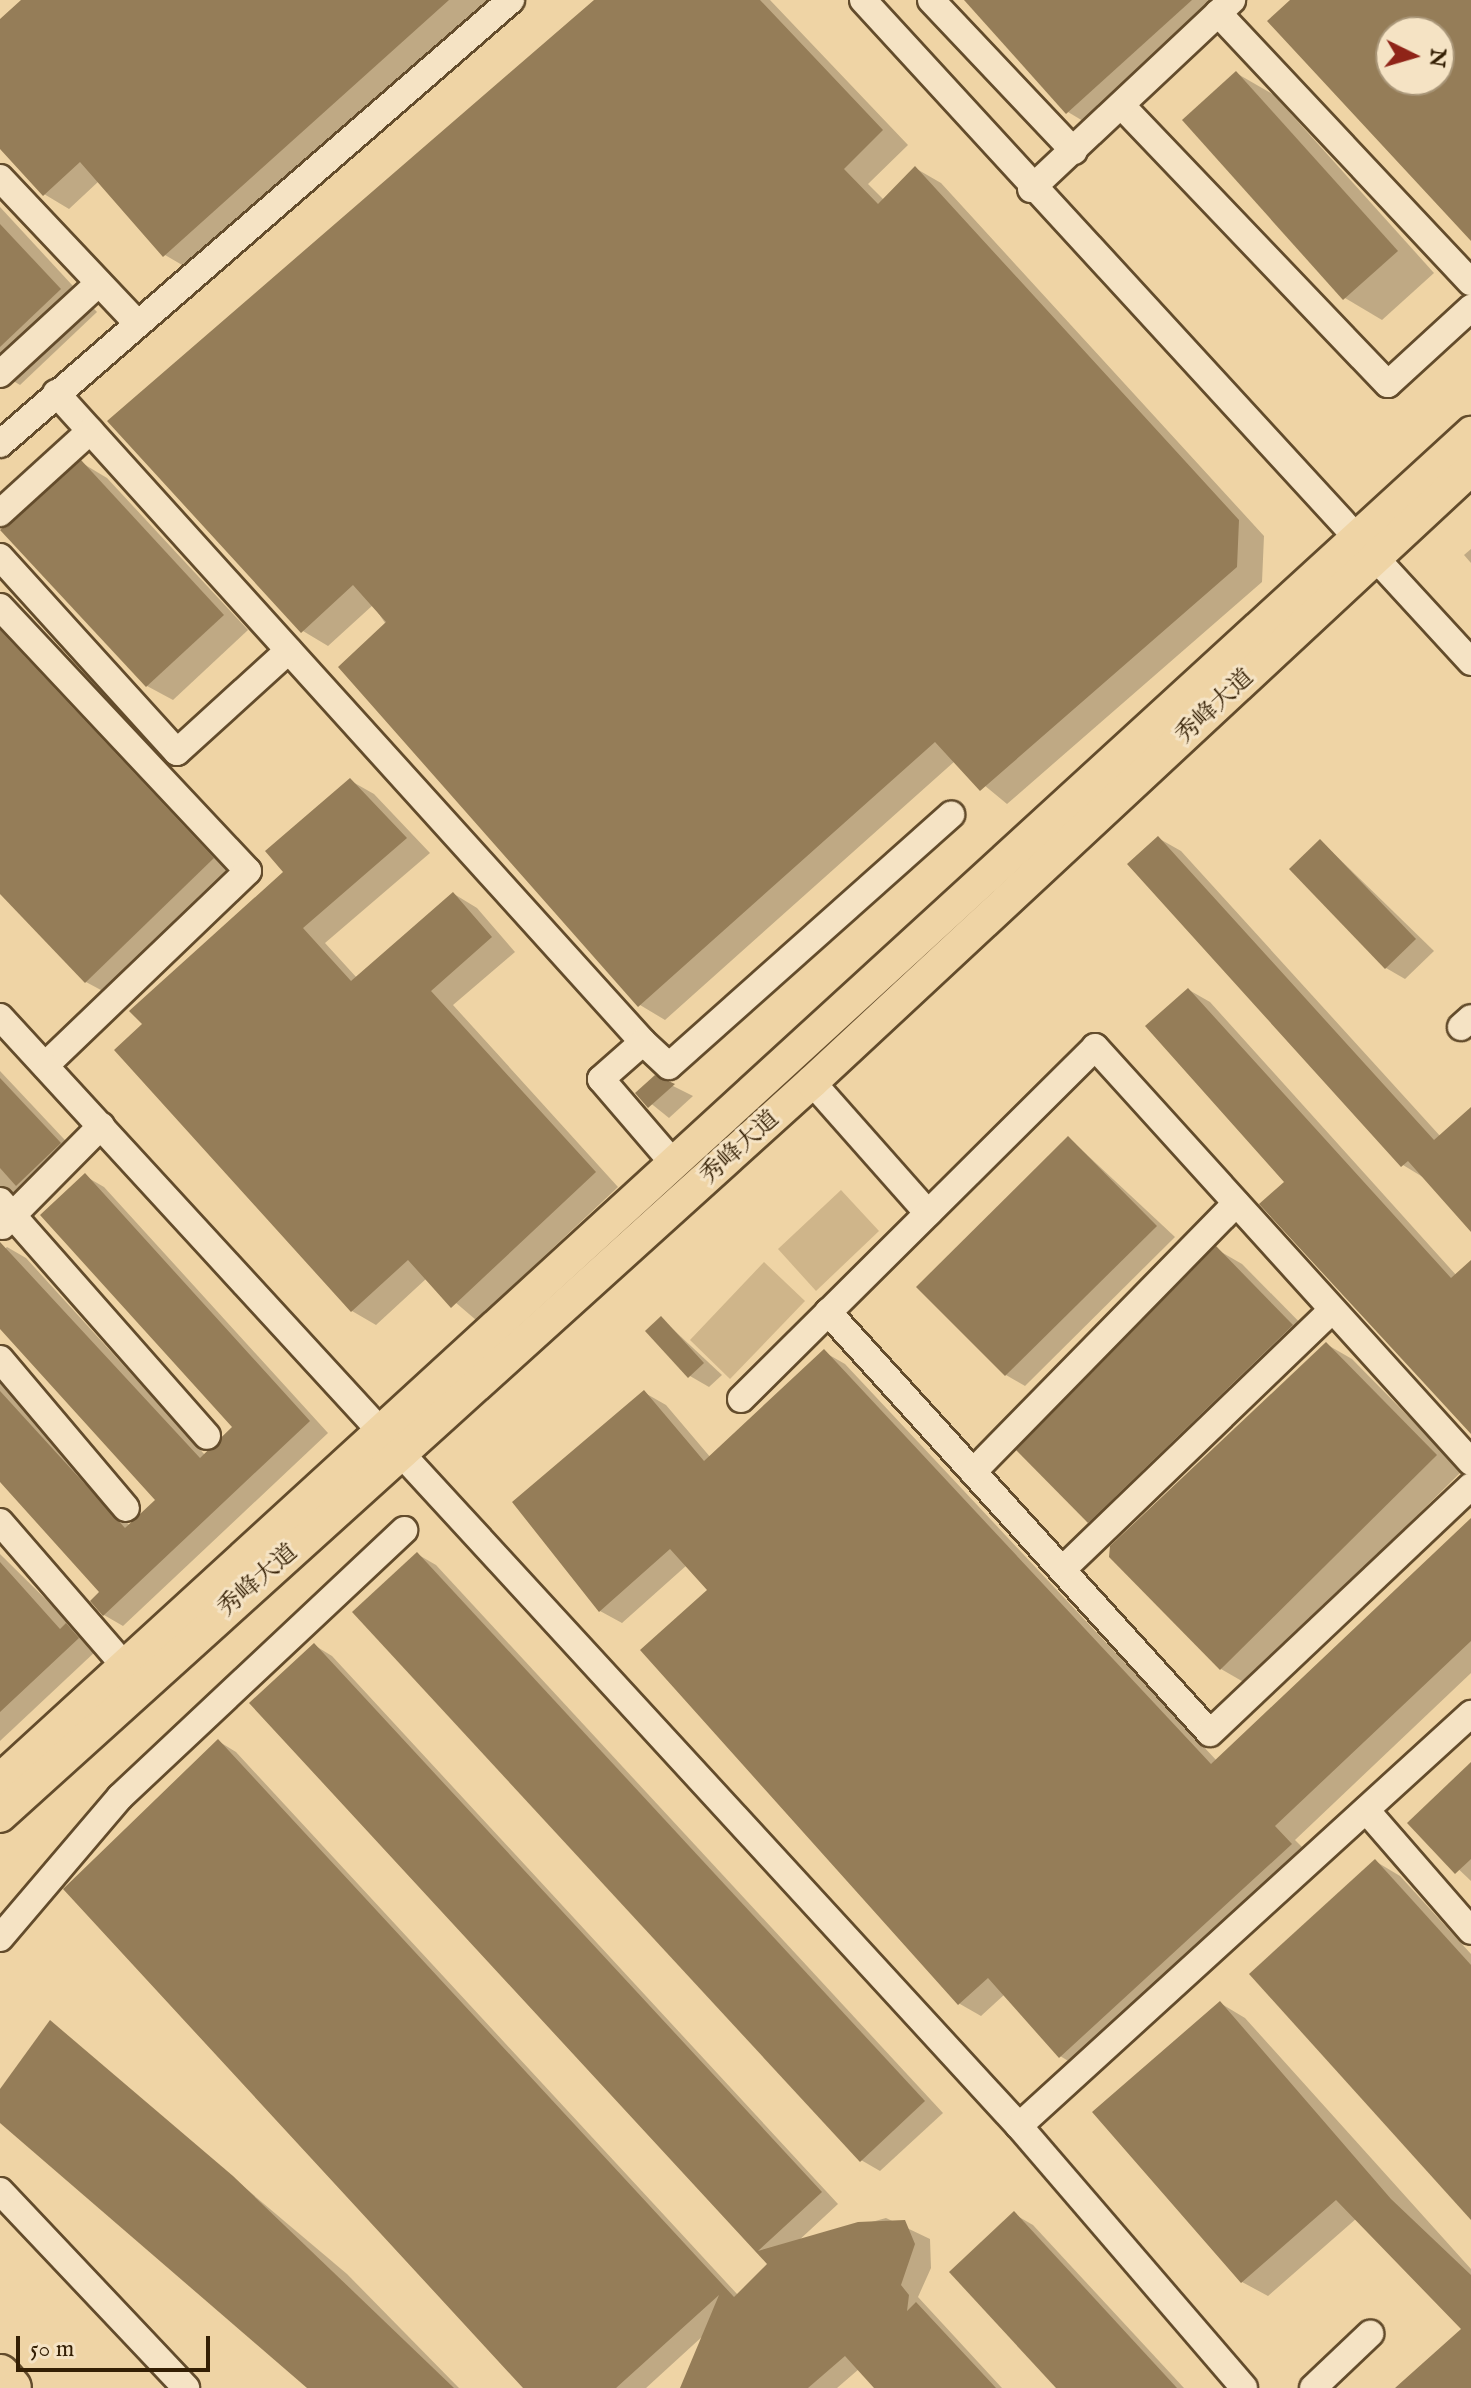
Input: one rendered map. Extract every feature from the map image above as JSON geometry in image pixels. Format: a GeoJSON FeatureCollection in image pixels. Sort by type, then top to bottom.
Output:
{"type":"FeatureCollection","features":[{"type":"Feature","properties":{"kind":"highway"},"geometry":{"type":"LineString","coordinates":[[0,2374],[12,2388]]}},
{"type":"Feature","properties":{"kind":"main road","name":"秀峰大道"},"geometry":{"type":"LineString","coordinates":[[0,1780],[122,1663],[393,1443],[812,1082],[1367,547],[1471,433]]}},
{"type":"Feature","properties":{"kind":"main road","name":"秀峰大道"},"geometry":{"type":"LineString","coordinates":[[0,1816],[393,1443],[674,1164],[1367,547],[1471,469]]}},
{"type":"Feature","properties":{"kind":"street"},"geometry":{"type":"LineString","coordinates":[[0,444],[136,322],[511,0]]}},
{"type":"Feature","properties":{"kind":"street"},"geometry":{"type":"LineString","coordinates":[[863,0],[1031,189],[1471,662]]}},
{"type":"Feature","properties":{"kind":"street"},"geometry":{"type":"LineString","coordinates":[[931,0],[1074,151]]}},
{"type":"Feature","properties":{"kind":"street"},"geometry":{"type":"LineString","coordinates":[[1031,189],[1225,7],[1471,282]]}},
{"type":"Feature","properties":{"kind":"street"},"geometry":{"type":"LineString","coordinates":[[1121,105],[1388,384],[1471,308]]}},
{"type":"Feature","properties":{"kind":"street"},"geometry":{"type":"LineString","coordinates":[[0,178],[136,322]]}},
{"type":"Feature","properties":{"kind":"street"},"geometry":{"type":"LineString","coordinates":[[0,374],[99,283]]}},
{"type":"Feature","properties":{"kind":"street"},"geometry":{"type":"LineString","coordinates":[[56,393],[643,1042],[669,1066],[951,815]]}},
{"type":"Feature","properties":{"kind":"street"},"geometry":{"type":"LineString","coordinates":[[0,513],[90,431]]}},
{"type":"Feature","properties":{"kind":"street"},"geometry":{"type":"LineString","coordinates":[[0,557],[177,752],[289,650]]}},
{"type":"Feature","properties":{"kind":"street"},"geometry":{"type":"LineString","coordinates":[[0,607],[248,871],[45,1066]]}},
{"type":"Feature","properties":{"kind":"street"},"geometry":{"type":"LineString","coordinates":[[0,1017],[1019,2126],[1244,2388]]}},
{"type":"Feature","properties":{"kind":"street"},"geometry":{"type":"LineString","coordinates":[[643,1042],[601,1079],[674,1164]]}},
{"type":"Feature","properties":{"kind":"street"},"geometry":{"type":"LineString","coordinates":[[741,1399],[1095,1047],[1471,1462]]}},
{"type":"Feature","properties":{"kind":"street"},"geometry":{"type":"LineString","coordinates":[[812,1082],[928,1213]]}},
{"type":"Feature","properties":{"kind":"street"},"geometry":{"type":"LineString","coordinates":[[101,1126],[4,1215],[207,1436]]}},
{"type":"Feature","properties":{"kind":"street"},"geometry":{"type":"LineString","coordinates":[[973,1472],[1236,1203]]}},
{"type":"Feature","properties":{"kind":"street"},"geometry":{"type":"LineString","coordinates":[[1062,1570],[1332,1310]]}},
{"type":"Feature","properties":{"kind":"street"},"geometry":{"type":"LineString","coordinates":[[828,1312],[1210,1733],[1471,1486]]}},
{"type":"Feature","properties":{"kind":"street"},"geometry":{"type":"LineString","coordinates":[[0,1359],[126,1508]]}},
{"type":"Feature","properties":{"kind":"street"},"geometry":{"type":"LineString","coordinates":[[0,1522],[122,1663]]}},
{"type":"Feature","properties":{"kind":"street"},"geometry":{"type":"LineString","coordinates":[[0,1938],[120,1797],[404,1530]]}},
{"type":"Feature","properties":{"kind":"street"},"geometry":{"type":"LineString","coordinates":[[1019,2126],[1471,1714]]}},
{"type":"Feature","properties":{"kind":"street"},"geometry":{"type":"LineString","coordinates":[[1366,1810],[1471,1931]]}},
{"type":"Feature","properties":{"kind":"street"},"geometry":{"type":"LineString","coordinates":[[0,2191],[186,2388]]}},
{"type":"Feature","properties":{"kind":"street"},"geometry":{"type":"LineString","coordinates":[[1313,2388],[1370,2334]]}},
{"type":"Feature","properties":{"kind":"shaded area"},"geometry":{"type":"Polygon","coordinates":[[[841,1190],[879,1231],[816,1291],[778,1249],[841,1190]]]}},
{"type":"Feature","properties":{"kind":"shaded area"},"geometry":{"type":"Polygon","coordinates":[[[764,1262],[805,1301],[730,1379],[690,1340],[764,1262]]]}},
{"type":"Feature","properties":{"kind":"building"},"geometry":{"type":"Polygon","coordinates":[[[21,0],[449,0],[163,257],[80,162],[43,196],[0,149],[0,19],[21,0]]]}},
{"type":"Feature","properties":{"kind":"building"},"geometry":{"type":"Polygon","coordinates":[[[594,0],[760,0],[883,130],[844,169],[878,204],[915,166],[1239,520],[1237,567],[980,791],[935,742],[638,1007],[338,667],[386,622],[353,585],[301,633],[107,421],[594,0]]]}},
{"type":"Feature","properties":{"kind":"building"},"geometry":{"type":"Polygon","coordinates":[[[964,0],[1192,0],[1066,114],[964,0]]]}},
{"type":"Feature","properties":{"kind":"building"},"geometry":{"type":"Polygon","coordinates":[[[1290,0],[1471,0],[1471,241],[1267,21],[1290,0]]]}},
{"type":"Feature","properties":{"kind":"building"},"geometry":{"type":"Polygon","coordinates":[[[1236,71],[1398,251],[1343,300],[1182,120],[1236,71]]]}},
{"type":"Feature","properties":{"kind":"building"},"geometry":{"type":"Polygon","coordinates":[[[0,224],[61,289],[0,347],[0,224]]]}},
{"type":"Feature","properties":{"kind":"building"},"geometry":{"type":"Polygon","coordinates":[[[81,460],[224,615],[146,687],[0,530],[81,460]]]}},
{"type":"Feature","properties":{"kind":"building"},"geometry":{"type":"Polygon","coordinates":[[[0,630],[214,858],[85,983],[0,894],[0,630]]]}},
{"type":"Feature","properties":{"kind":"building"},"geometry":{"type":"Polygon","coordinates":[[[350,778],[407,838],[303,928],[351,981],[453,892],[492,937],[431,991],[596,1172],[451,1308],[408,1260],[351,1312],[114,1050],[142,1024],[129,1011],[283,872],[265,851],[350,778]]]}},
{"type":"Feature","properties":{"kind":"building"},"geometry":{"type":"Polygon","coordinates":[[[1158,836],[1434,1140],[1471,1107],[1471,1232],[1408,1161],[1401,1167],[1127,864],[1158,836]]]}},
{"type":"Feature","properties":{"kind":"building"},"geometry":{"type":"Polygon","coordinates":[[[1320,839],[1416,939],[1385,969],[1289,869],[1320,839]]]}},
{"type":"Feature","properties":{"kind":"building"},"geometry":{"type":"Polygon","coordinates":[[[1188,988],[1451,1278],[1471,1260],[1471,1434],[1259,1204],[1284,1182],[1145,1026],[1188,988]]]}},
{"type":"Feature","properties":{"kind":"building"},"geometry":{"type":"Polygon","coordinates":[[[655,1075],[675,1084],[648,1108],[635,1093],[655,1075]]]}},
{"type":"Feature","properties":{"kind":"building"},"geometry":{"type":"Polygon","coordinates":[[[0,1078],[61,1143],[16,1186],[0,1168],[0,1078]]]}},
{"type":"Feature","properties":{"kind":"building"},"geometry":{"type":"Polygon","coordinates":[[[1068,1136],[1157,1226],[1005,1376],[916,1287],[1068,1136]]]}},
{"type":"Feature","properties":{"kind":"building"},"geometry":{"type":"Polygon","coordinates":[[[85,1173],[310,1421],[103,1616],[90,1601],[99,1592],[0,1482],[0,1391],[125,1528],[155,1500],[0,1329],[0,1242],[200,1458],[232,1427],[40,1215],[85,1173]]]}},
{"type":"Feature","properties":{"kind":"building"},"geometry":{"type":"Polygon","coordinates":[[[1216,1246],[1293,1325],[1088,1523],[1016,1450],[1216,1246]]]}},
{"type":"Feature","properties":{"kind":"building"},"geometry":{"type":"Polygon","coordinates":[[[661,1316],[704,1363],[688,1378],[645,1331],[661,1316]]]}},
{"type":"Feature","properties":{"kind":"building"},"geometry":{"type":"Polygon","coordinates":[[[1326,1342],[1437,1455],[1220,1670],[1109,1557],[1110,1546],[1326,1342]]]}},
{"type":"Feature","properties":{"kind":"building"},"geometry":{"type":"Polygon","coordinates":[[[824,1349],[1211,1764],[1471,1518],[1471,1641],[1275,1826],[1292,1844],[1059,2058],[988,1978],[958,2005],[640,1650],[707,1590],[670,1549],[599,1612],[512,1502],[644,1390],[704,1461],[824,1349]]]}},
{"type":"Feature","properties":{"kind":"building"},"geometry":{"type":"Polygon","coordinates":[[[417,1552],[925,2101],[860,2162],[352,1612],[417,1552]]]}},
{"type":"Feature","properties":{"kind":"building"},"geometry":{"type":"Polygon","coordinates":[[[0,1562],[60,1629],[66,1623],[79,1638],[0,1712],[0,1562]]]}},
{"type":"Feature","properties":{"kind":"building"},"geometry":{"type":"Polygon","coordinates":[[[314,1643],[822,2192],[758,2251],[858,2222],[905,2220],[915,2244],[901,2285],[909,2295],[907,2311],[916,2302],[996,2388],[874,2388],[845,2356],[808,2388],[680,2388],[719,2295],[616,2388],[523,2388],[63,1889],[218,1739],[734,2297],[767,2264],[249,1703],[314,1643]]]}},
{"type":"Feature","properties":{"kind":"building"},"geometry":{"type":"Polygon","coordinates":[[[1471,1762],[1471,1859],[1455,1874],[1407,1823],[1471,1762]]]}},
{"type":"Feature","properties":{"kind":"building"},"geometry":{"type":"Polygon","coordinates":[[[1375,1859],[1471,1965],[1471,2220],[1249,1974],[1375,1859]]]}},
{"type":"Feature","properties":{"kind":"building"},"geometry":{"type":"Polygon","coordinates":[[[1220,2001],[1391,2199],[1471,2275],[1471,2388],[1395,2388],[1461,2329],[1336,2200],[1241,2283],[1092,2112],[1220,2001]]]}},
{"type":"Feature","properties":{"kind":"building"},"geometry":{"type":"Polygon","coordinates":[[[50,2020],[233,2176],[454,2388],[307,2388],[0,2123],[0,2089],[50,2020]]]}},
{"type":"Feature","properties":{"kind":"building"},"geometry":{"type":"Polygon","coordinates":[[[1014,2211],[1177,2388],[1056,2388],[949,2272],[1014,2211]]]}}]}
